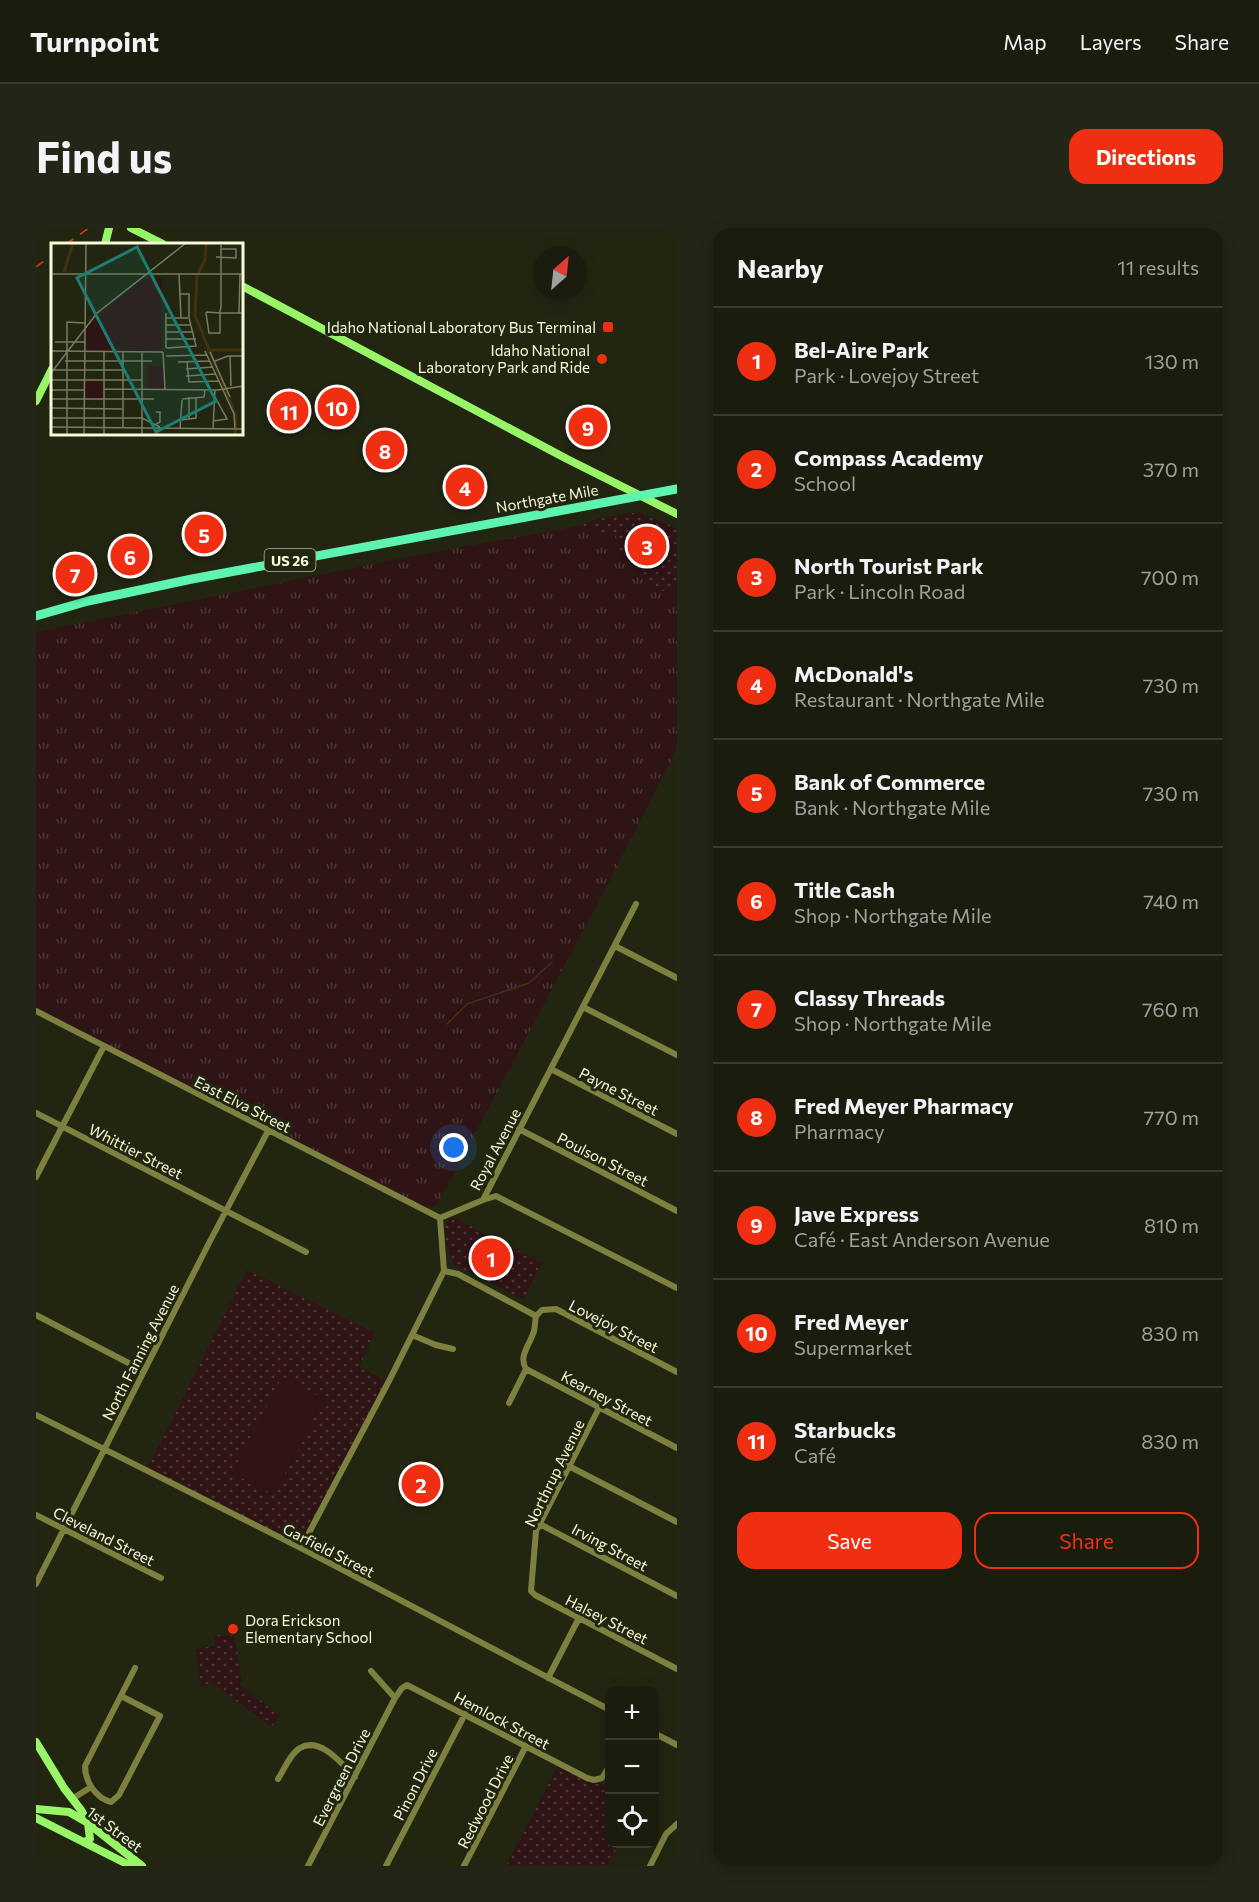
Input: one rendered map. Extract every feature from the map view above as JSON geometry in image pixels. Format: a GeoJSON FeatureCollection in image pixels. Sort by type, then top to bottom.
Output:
{"type":"FeatureCollection","features":[{"type":"Feature","properties":{"kind":"highway","name":"US 26"},"geometry":{"type":"LineString","coordinates":[[640,496],[677,489]]}},
{"type":"Feature","properties":{"kind":"highway","name":"Northgate Mile"},"geometry":{"type":"LineString","coordinates":[[36,616],[88,601],[192,579],[430,533],[640,496]]}},
{"type":"Feature","properties":{"kind":"main road"},"geometry":{"type":"LineString","coordinates":[[105,243],[108,228]]}},
{"type":"Feature","properties":{"kind":"main road"},"geometry":{"type":"LineString","coordinates":[[131,228],[161,243]]}},
{"type":"Feature","properties":{"kind":"main road"},"geometry":{"type":"LineString","coordinates":[[243,287],[610,482],[677,514]]}},
{"type":"Feature","properties":{"kind":"main road"},"geometry":{"type":"LineString","coordinates":[[36,401],[51,371]]}},
{"type":"Feature","properties":{"kind":"main road"},"geometry":{"type":"LineString","coordinates":[[36,1742],[88,1823],[90,1839],[84,1842]]}},
{"type":"Feature","properties":{"kind":"main road","name":"1st Street"},"geometry":{"type":"LineString","coordinates":[[36,1809],[69,1812],[88,1823],[142,1866]]}},
{"type":"Feature","properties":{"kind":"main road","name":"1st Street"},"geometry":{"type":"LineString","coordinates":[[36,1818],[131,1866]]}},
{"type":"Feature","properties":{"kind":"street","name":"Royal Avenue"},"geometry":{"type":"LineString","coordinates":[[440,1218],[483,1200],[636,904]]}},
{"type":"Feature","properties":{"kind":"street"},"geometry":{"type":"LineString","coordinates":[[615,946],[677,978]]}},
{"type":"Feature","properties":{"kind":"street"},"geometry":{"type":"LineString","coordinates":[[583,1007],[677,1055]]}},
{"type":"Feature","properties":{"kind":"street","name":"East Elva Street"},"geometry":{"type":"LineString","coordinates":[[36,1011],[440,1218]]}},
{"type":"Feature","properties":{"kind":"street"},"geometry":{"type":"LineString","coordinates":[[36,1177],[104,1046]]}},
{"type":"Feature","properties":{"kind":"street","name":"Payne Street"},"geometry":{"type":"LineString","coordinates":[[551,1069],[677,1134]]}},
{"type":"Feature","properties":{"kind":"street","name":"Whittier Street"},"geometry":{"type":"LineString","coordinates":[[36,1113],[306,1252]]}},
{"type":"Feature","properties":{"kind":"street","name":"Poulson Street"},"geometry":{"type":"LineString","coordinates":[[519,1129],[677,1211]]}},
{"type":"Feature","properties":{"kind":"street","name":"North Fanning Avenue"},"geometry":{"type":"LineString","coordinates":[[36,1584],[225,1211],[268,1131]]}},
{"type":"Feature","properties":{"kind":"street"},"geometry":{"type":"LineString","coordinates":[[483,1200],[496,1196],[677,1288]]}},
{"type":"Feature","properties":{"kind":"street"},"geometry":{"type":"LineString","coordinates":[[301,1548],[444,1271],[440,1218]]}},
{"type":"Feature","properties":{"kind":"street"},"geometry":{"type":"LineString","coordinates":[[444,1271],[459,1274],[536,1316],[534,1331],[522,1357],[526,1369],[508,1402]]}},
{"type":"Feature","properties":{"kind":"street","name":"Lovejoy Street"},"geometry":{"type":"LineString","coordinates":[[536,1316],[542,1310],[556,1309],[677,1372]]}},
{"type":"Feature","properties":{"kind":"street"},"geometry":{"type":"LineString","coordinates":[[36,1315],[144,1371]]}},
{"type":"Feature","properties":{"kind":"street"},"geometry":{"type":"LineString","coordinates":[[412,1335],[453,1349]]}},
{"type":"Feature","properties":{"kind":"street","name":"Kearney Street"},"geometry":{"type":"LineString","coordinates":[[526,1369],[677,1448]]}},
{"type":"Feature","properties":{"kind":"street","name":"Northrup Avenue"},"geometry":{"type":"LineString","coordinates":[[530,1586],[536,1531],[599,1408]]}},
{"type":"Feature","properties":{"kind":"street","name":"Garfield Street"},"geometry":{"type":"LineString","coordinates":[[36,1415],[301,1548],[605,1708]]}},
{"type":"Feature","properties":{"kind":"street"},"geometry":{"type":"LineString","coordinates":[[561,1462],[677,1522]]}},
{"type":"Feature","properties":{"kind":"street","name":"Cleveland Street"},"geometry":{"type":"LineString","coordinates":[[36,1515],[161,1578]]}},
{"type":"Feature","properties":{"kind":"street","name":"Irving Street"},"geometry":{"type":"LineString","coordinates":[[532,1520],[677,1596]]}},
{"type":"Feature","properties":{"kind":"street","name":"Halsey Street"},"geometry":{"type":"LineString","coordinates":[[530,1586],[535,1595],[677,1669]]}},
{"type":"Feature","properties":{"kind":"street"},"geometry":{"type":"LineString","coordinates":[[548,1677],[579,1618]]}},
{"type":"Feature","properties":{"kind":"street"},"geometry":{"type":"LineString","coordinates":[[135,1668],[85,1766],[85,1774],[91,1787],[108,1802],[116,1799],[160,1716]]}},
{"type":"Feature","properties":{"kind":"street"},"geometry":{"type":"LineString","coordinates":[[370,1671],[395,1698]]}},
{"type":"Feature","properties":{"kind":"street","name":"Hemlock Street"},"geometry":{"type":"LineString","coordinates":[[395,1698],[406,1685],[587,1778],[594,1780],[602,1778],[605,1772]]}},
{"type":"Feature","properties":{"kind":"street"},"geometry":{"type":"LineString","coordinates":[[121,1696],[167,1720]]}},
{"type":"Feature","properties":{"kind":"street","name":"Evergreen Drive"},"geometry":{"type":"LineString","coordinates":[[308,1866],[395,1698]]}},
{"type":"Feature","properties":{"kind":"street","name":"Pinon Drive"},"geometry":{"type":"LineString","coordinates":[[386,1866],[465,1714]]}},
{"type":"Feature","properties":{"kind":"street"},"geometry":{"type":"LineString","coordinates":[[659,1736],[677,1745]]}},
{"type":"Feature","properties":{"kind":"street"},"geometry":{"type":"LineString","coordinates":[[278,1779],[295,1752],[310,1745],[325,1749],[355,1777]]}},
{"type":"Feature","properties":{"kind":"street","name":"Redwood Drive"},"geometry":{"type":"LineString","coordinates":[[464,1866],[526,1746]]}},
{"type":"Feature","properties":{"kind":"street"},"geometry":{"type":"LineString","coordinates":[[72,1799],[91,1787]]}},
{"type":"Feature","properties":{"kind":"street"},"geometry":{"type":"LineString","coordinates":[[650,1866],[666,1834],[677,1824]]}},
{"type":"Feature","properties":{"kind":"green space"},"geometry":{"type":"Polygon","coordinates":[[[643,513],[677,529],[677,588],[662,591],[617,556],[616,536],[578,526],[599,518],[643,513]]]}},
{"type":"Feature","properties":{"kind":"green space"},"geometry":{"type":"Polygon","coordinates":[[[578,526],[616,536],[661,590],[677,588],[677,749],[437,1205],[424,1210],[36,1011],[36,632],[413,556],[578,526]]]}},
{"type":"Feature","properties":{"kind":"green space"},"geometry":{"type":"Polygon","coordinates":[[[453,1217],[542,1263],[523,1300],[452,1262],[445,1233],[446,1223],[453,1217]]]}},
{"type":"Feature","properties":{"kind":"green space"},"geometry":{"type":"Polygon","coordinates":[[[247,1270],[375,1333],[359,1367],[389,1382],[301,1548],[146,1471],[247,1270]]]}},
{"type":"Feature","properties":{"kind":"green space"},"geometry":{"type":"Polygon","coordinates":[[[282,1377],[324,1399],[274,1495],[232,1473],[282,1377]]]}},
{"type":"Feature","properties":{"kind":"green space"},"geometry":{"type":"Polygon","coordinates":[[[234,1633],[242,1682],[240,1685],[280,1716],[271,1727],[214,1684],[201,1686],[195,1649],[215,1646],[214,1636],[234,1633]]]}},
{"type":"Feature","properties":{"kind":"green space"},"geometry":{"type":"Polygon","coordinates":[[[559,1763],[605,1786],[605,1848],[617,1848],[607,1866],[506,1866],[559,1763]]]}},
{"type":"Feature","properties":{"kind":"waterway"},"geometry":{"type":"LineString","coordinates":[[447,1024],[467,1004],[529,983],[552,962]]}},
{"type":"Feature","properties":{"kind":"railway"},"geometry":{"type":"LineString","coordinates":[[67,243],[89,228]]}},
{"type":"Feature","properties":{"kind":"railway"},"geometry":{"type":"LineString","coordinates":[[36,267],[51,256]]}},
{"type":"Feature","properties":{"kind":"place","name":"Idaho National Laboratory Bus Terminal"},"geometry":{"type":"Point","coordinates":[608,327]}},
{"type":"Feature","properties":{"kind":"place","name":"Idaho National Laboratory Park and Ride"},"geometry":{"type":"Point","coordinates":[602,359]}},
{"type":"Feature","properties":{"kind":"place","name":"Fred Meyer"},"geometry":{"type":"Point","coordinates":[337,407]}},
{"type":"Feature","properties":{"kind":"place","name":"Starbucks"},"geometry":{"type":"Point","coordinates":[289,411]}},
{"type":"Feature","properties":{"kind":"place","name":"Jave Express"},"geometry":{"type":"Point","coordinates":[588,427]}},
{"type":"Feature","properties":{"kind":"place","name":"Fred Meyer Pharmacy"},"geometry":{"type":"Point","coordinates":[385,450]}},
{"type":"Feature","properties":{"kind":"place","name":"McDonald's"},"geometry":{"type":"Point","coordinates":[465,487]}},
{"type":"Feature","properties":{"kind":"place","name":"Bank of Commerce"},"geometry":{"type":"Point","coordinates":[204,534]}},
{"type":"Feature","properties":{"kind":"place","name":"North Tourist Park"},"geometry":{"type":"Point","coordinates":[647,546]}},
{"type":"Feature","properties":{"kind":"place","name":"Title Cash"},"geometry":{"type":"Point","coordinates":[130,556]}},
{"type":"Feature","properties":{"kind":"place","name":"Classy Threads"},"geometry":{"type":"Point","coordinates":[75,574]}},
{"type":"Feature","properties":{"kind":"place","name":"Bel-Aire Park"},"geometry":{"type":"Point","coordinates":[491,1258]}},
{"type":"Feature","properties":{"kind":"place","name":"Compass Academy"},"geometry":{"type":"Point","coordinates":[421,1484]}},
{"type":"Feature","properties":{"kind":"place","name":"Dora Erickson Elementary School"},"geometry":{"type":"Point","coordinates":[233,1629]}}]}
